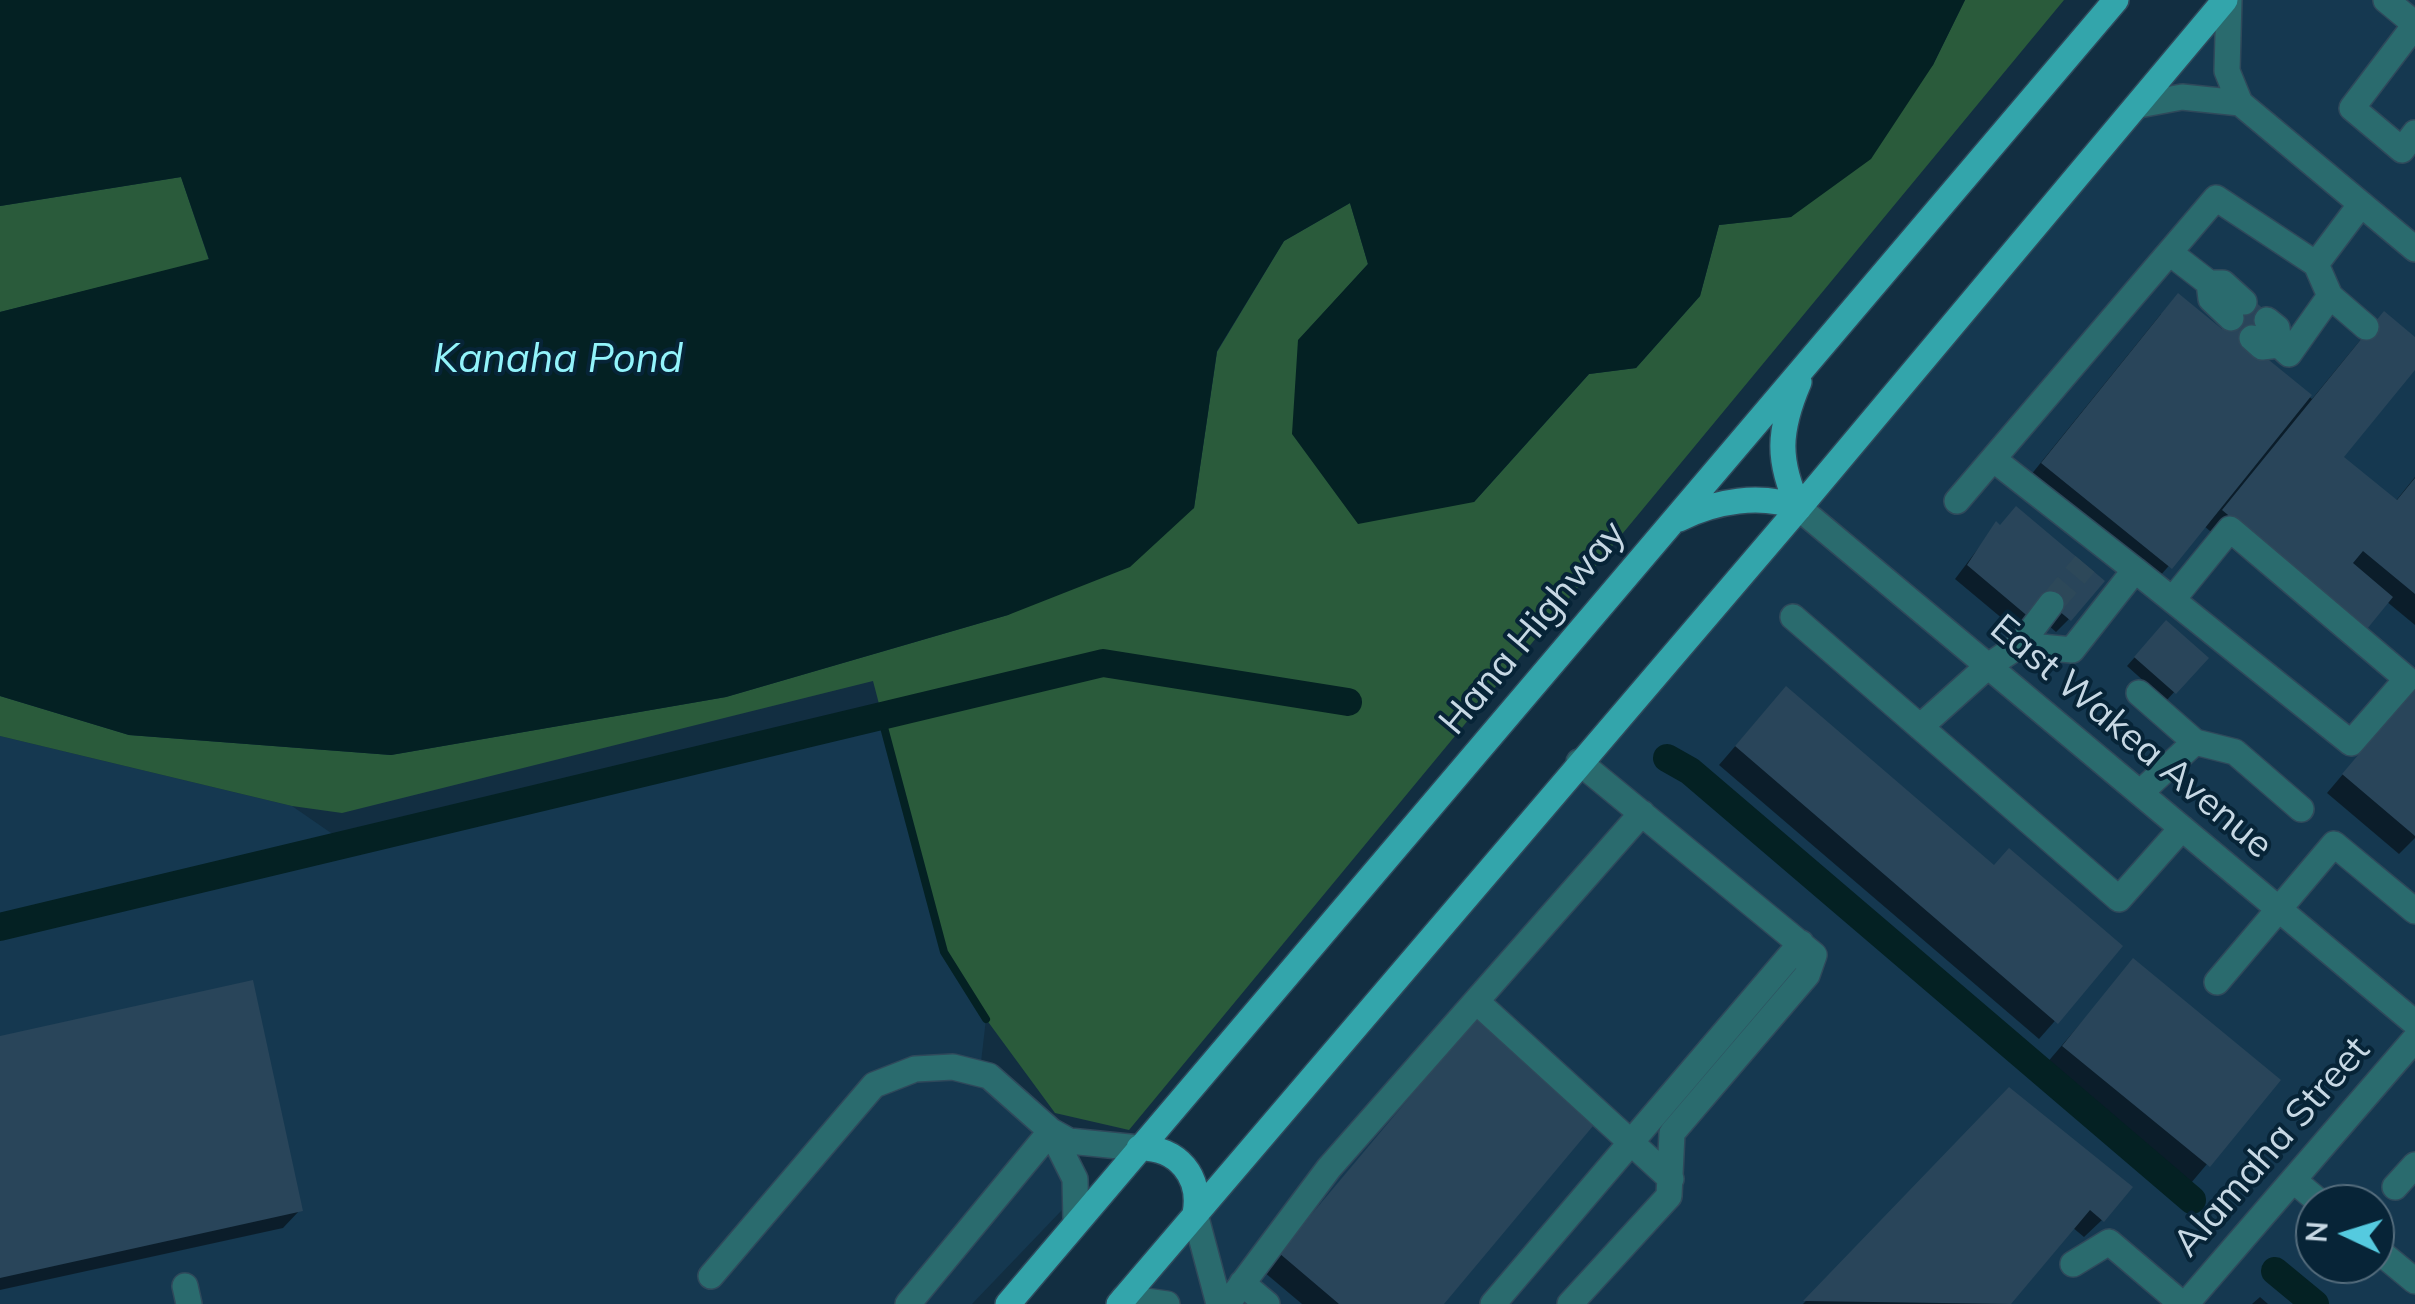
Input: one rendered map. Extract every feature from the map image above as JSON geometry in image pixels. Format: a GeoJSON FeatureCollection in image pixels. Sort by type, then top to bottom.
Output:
{"type":"FeatureCollection","features":[{"type":"Feature","properties":{"kind":"main road","name":"Hana Highway"},"geometry":{"type":"LineString","coordinates":[[1008,1304],[2116,0]]}},
{"type":"Feature","properties":{"kind":"main road"},"geometry":{"type":"LineString","coordinates":[[1122,1301],[2227,0]]}},
{"type":"Feature","properties":{"kind":"main road"},"geometry":{"type":"LineString","coordinates":[[1799,508],[1783,475],[1782,452],[1789,406],[1808,364]]}},
{"type":"Feature","properties":{"kind":"main road"},"geometry":{"type":"LineString","coordinates":[[1670,524],[1706,508],[1745,501],[1784,502],[1799,508]]}},
{"type":"Feature","properties":{"kind":"main road"},"geometry":{"type":"LineString","coordinates":[[1139,1148],[1162,1151],[1182,1164],[1194,1184],[1194,1214]]}},
{"type":"Feature","properties":{"kind":"street"},"geometry":{"type":"LineString","coordinates":[[2227,0],[2227,71],[2240,103],[2415,249]]}},
{"type":"Feature","properties":{"kind":"street"},"geometry":{"type":"LineString","coordinates":[[2386,0],[2415,25],[2352,108],[2402,150],[2415,133]]}},
{"type":"Feature","properties":{"kind":"street"},"geometry":{"type":"LineString","coordinates":[[2139,105],[2182,98],[2240,103]]}},
{"type":"Feature","properties":{"kind":"street"},"geometry":{"type":"LineString","coordinates":[[1958,501],[2216,198],[2316,264],[2330,296],[2366,327]]}},
{"type":"Feature","properties":{"kind":"street"},"geometry":{"type":"LineString","coordinates":[[2316,264],[2361,204]]}},
{"type":"Feature","properties":{"kind":"street"},"geometry":{"type":"LineString","coordinates":[[2170,252],[2210,283],[2211,299],[2237,310]]}},
{"type":"Feature","properties":{"kind":"street"},"geometry":{"type":"LineString","coordinates":[[2260,329],[2262,346],[2279,345],[2289,354],[2330,296]]}},
{"type":"Feature","properties":{"kind":"street"},"geometry":{"type":"LineString","coordinates":[[1993,459],[2093,554],[2135,570],[2351,743],[2408,679],[2230,530],[2173,600]]}},
{"type":"Feature","properties":{"kind":"street","name":"East Wakea Avenue"},"geometry":{"type":"LineString","coordinates":[[1799,508],[2415,1023]]}},
{"type":"Feature","properties":{"kind":"street"},"geometry":{"type":"LineString","coordinates":[[2020,645],[2072,650],[2135,570]]}},
{"type":"Feature","properties":{"kind":"street"},"geometry":{"type":"LineString","coordinates":[[1920,727],[1988,666],[2020,645],[2052,604]]}},
{"type":"Feature","properties":{"kind":"street"},"geometry":{"type":"LineString","coordinates":[[1793,618],[2119,899],[2182,828]]}},
{"type":"Feature","properties":{"kind":"street"},"geometry":{"type":"LineString","coordinates":[[2139,692],[2195,742],[2235,752],[2301,809]]}},
{"type":"Feature","properties":{"kind":"street"},"geometry":{"type":"LineString","coordinates":[[2140,793],[2195,742]]}},
{"type":"Feature","properties":{"kind":"street"},"geometry":{"type":"LineString","coordinates":[[1570,1304],[1669,1196],[1672,1133],[1807,974],[1814,955],[1579,762]]}},
{"type":"Feature","properties":{"kind":"street"},"geometry":{"type":"LineString","coordinates":[[1229,1297],[1330,1168],[1642,813]]}},
{"type":"Feature","properties":{"kind":"street"},"geometry":{"type":"LineString","coordinates":[[2217,982],[2334,844],[2415,912]]}},
{"type":"Feature","properties":{"kind":"street"},"geometry":{"type":"LineString","coordinates":[[1493,1304],[1801,944]]}},
{"type":"Feature","properties":{"kind":"street"},"geometry":{"type":"LineString","coordinates":[[1478,1002],[1671,1179]]}},
{"type":"Feature","properties":{"kind":"street","name":"Alamaha Street"},"geometry":{"type":"LineString","coordinates":[[2184,1304],[2415,1039]]}},
{"type":"Feature","properties":{"kind":"street"},"geometry":{"type":"LineString","coordinates":[[711,1276],[874,1085],[915,1068],[953,1067],[989,1076],[1051,1131],[1081,1144],[1139,1148]]}},
{"type":"Feature","properties":{"kind":"street"},"geometry":{"type":"LineString","coordinates":[[1051,1131],[1075,1179],[1076,1222]]}},
{"type":"Feature","properties":{"kind":"street"},"geometry":{"type":"LineString","coordinates":[[908,1304],[1051,1131]]}},
{"type":"Feature","properties":{"kind":"street"},"geometry":{"type":"LineString","coordinates":[[2395,1187],[2415,1165]]}},
{"type":"Feature","properties":{"kind":"street"},"geometry":{"type":"LineString","coordinates":[[2293,1180],[2298,1184]]}},
{"type":"Feature","properties":{"kind":"street"},"geometry":{"type":"LineString","coordinates":[[1194,1214],[1229,1297]]}},
{"type":"Feature","properties":{"kind":"street"},"geometry":{"type":"LineString","coordinates":[[2074,1264],[2109,1242],[2184,1304]]}},
{"type":"Feature","properties":{"kind":"street"},"geometry":{"type":"LineString","coordinates":[[2395,1264],[2415,1280]]}},
{"type":"Feature","properties":{"kind":"street"},"geometry":{"type":"LineString","coordinates":[[1229,1297],[1268,1304]]}},
{"type":"Feature","properties":{"kind":"street"},"geometry":{"type":"LineString","coordinates":[[1122,1301],[1167,1304]]}},
{"type":"Feature","properties":{"kind":"shaded area"},"geometry":{"type":"Polygon","coordinates":[[[2225,0],[2415,0],[2415,1304],[1115,1304],[2225,0]]]}},
{"type":"Feature","properties":{"kind":"shaded area"},"geometry":{"type":"Polygon","coordinates":[[[881,716],[931,907],[964,986],[986,1019],[980,1071],[1061,1167],[1062,1210],[972,1304],[0,1304],[0,736],[292,806],[347,844],[881,716]]]}},
{"type":"Feature","properties":{"kind":"green space"},"geometry":{"type":"Polygon","coordinates":[[[1965,0],[2064,0],[1129,1130],[1055,1113],[986,1019],[944,952],[873,681],[342,813],[292,806],[0,736],[0,696],[129,735],[391,755],[726,697],[1008,615],[1194,508],[1217,352],[1284,241],[1350,203],[1368,264],[1299,340],[1474,502],[1589,374],[1636,368],[1700,296],[1719,225],[1791,217],[1933,65],[1965,0]]]}},
{"type":"Feature","properties":{"kind":"green space"},"geometry":{"type":"Polygon","coordinates":[[[181,177],[209,260],[0,312],[0,206],[181,177]]]}},
{"type":"Feature","properties":{"kind":"water","name":"Kanaha Pond"},"geometry":{"type":"Polygon","coordinates":[[[0,0],[1965,0],[1933,65],[1871,159],[1791,217],[1719,225],[1700,296],[1636,368],[1589,374],[1474,502],[1358,524],[1292,434],[1298,340],[1368,264],[1350,203],[1284,241],[1217,351],[1194,508],[1130,567],[1008,615],[726,697],[391,755],[129,735],[0,696],[0,312],[209,259],[181,177],[0,206],[0,0]]]}},
{"type":"Feature","properties":{"kind":"building"},"geometry":{"type":"Polygon","coordinates":[[[2178,293],[2222,329],[2248,296],[2271,315],[2248,343],[2312,395],[2172,569],[2041,463],[2178,293]]]}},
{"type":"Feature","properties":{"kind":"building"},"geometry":{"type":"Polygon","coordinates":[[[2384,311],[2415,337],[2415,370],[2344,457],[2397,500],[2415,478],[2415,594],[2363,551],[2353,563],[2393,597],[2367,629],[2222,510],[2384,311]]]}},
{"type":"Feature","properties":{"kind":"building"},"geometry":{"type":"Polygon","coordinates":[[[2016,506],[2105,581],[2071,621],[2046,600],[2031,619],[1967,565],[1996,521],[2000,525],[2016,506]]]}},
{"type":"Feature","properties":{"kind":"building"},"geometry":{"type":"Polygon","coordinates":[[[2166,620],[2209,658],[2176,694],[2134,657],[2166,620]]]}},
{"type":"Feature","properties":{"kind":"building"},"geometry":{"type":"Polygon","coordinates":[[[1786,686],[1994,865],[2009,848],[2123,946],[2058,1024],[1735,746],[1786,686]]]}},
{"type":"Feature","properties":{"kind":"building"},"geometry":{"type":"Polygon","coordinates":[[[2415,688],[2415,836],[2342,774],[2415,688]]]}},
{"type":"Feature","properties":{"kind":"building"},"geometry":{"type":"Polygon","coordinates":[[[2133,958],[2281,1080],[2210,1167],[2062,1046],[2133,958]]]}},
{"type":"Feature","properties":{"kind":"building"},"geometry":{"type":"Polygon","coordinates":[[[253,980],[303,1211],[0,1278],[0,1036],[253,980]]]}},
{"type":"Feature","properties":{"kind":"building"},"geometry":{"type":"Polygon","coordinates":[[[1477,1017],[1598,1120],[1444,1304],[1339,1304],[1279,1253],[1477,1017]]]}},
{"type":"Feature","properties":{"kind":"building"},"geometry":{"type":"Polygon","coordinates":[[[2009,1087],[2133,1187],[2104,1222],[2090,1210],[2011,1304],[1803,1301],[2009,1087]]]}},
{"type":"Feature","properties":{"kind":"waterway"},"geometry":{"type":"LineString","coordinates":[[0,927],[1103,663],[1348,702]]}},
{"type":"Feature","properties":{"kind":"waterway"},"geometry":{"type":"LineString","coordinates":[[881,716],[944,952],[986,1019]]}},
{"type":"Feature","properties":{"kind":"waterway"},"geometry":{"type":"LineString","coordinates":[[1667,758],[1690,771],[2192,1200]]}},
{"type":"Feature","properties":{"kind":"waterway"},"geometry":{"type":"LineString","coordinates":[[2275,1271],[2315,1304]]}},
{"type":"Feature","properties":{"kind":"tunnel"},"geometry":{"type":"LineString","coordinates":[[2051,604],[2085,564]]}}]}
